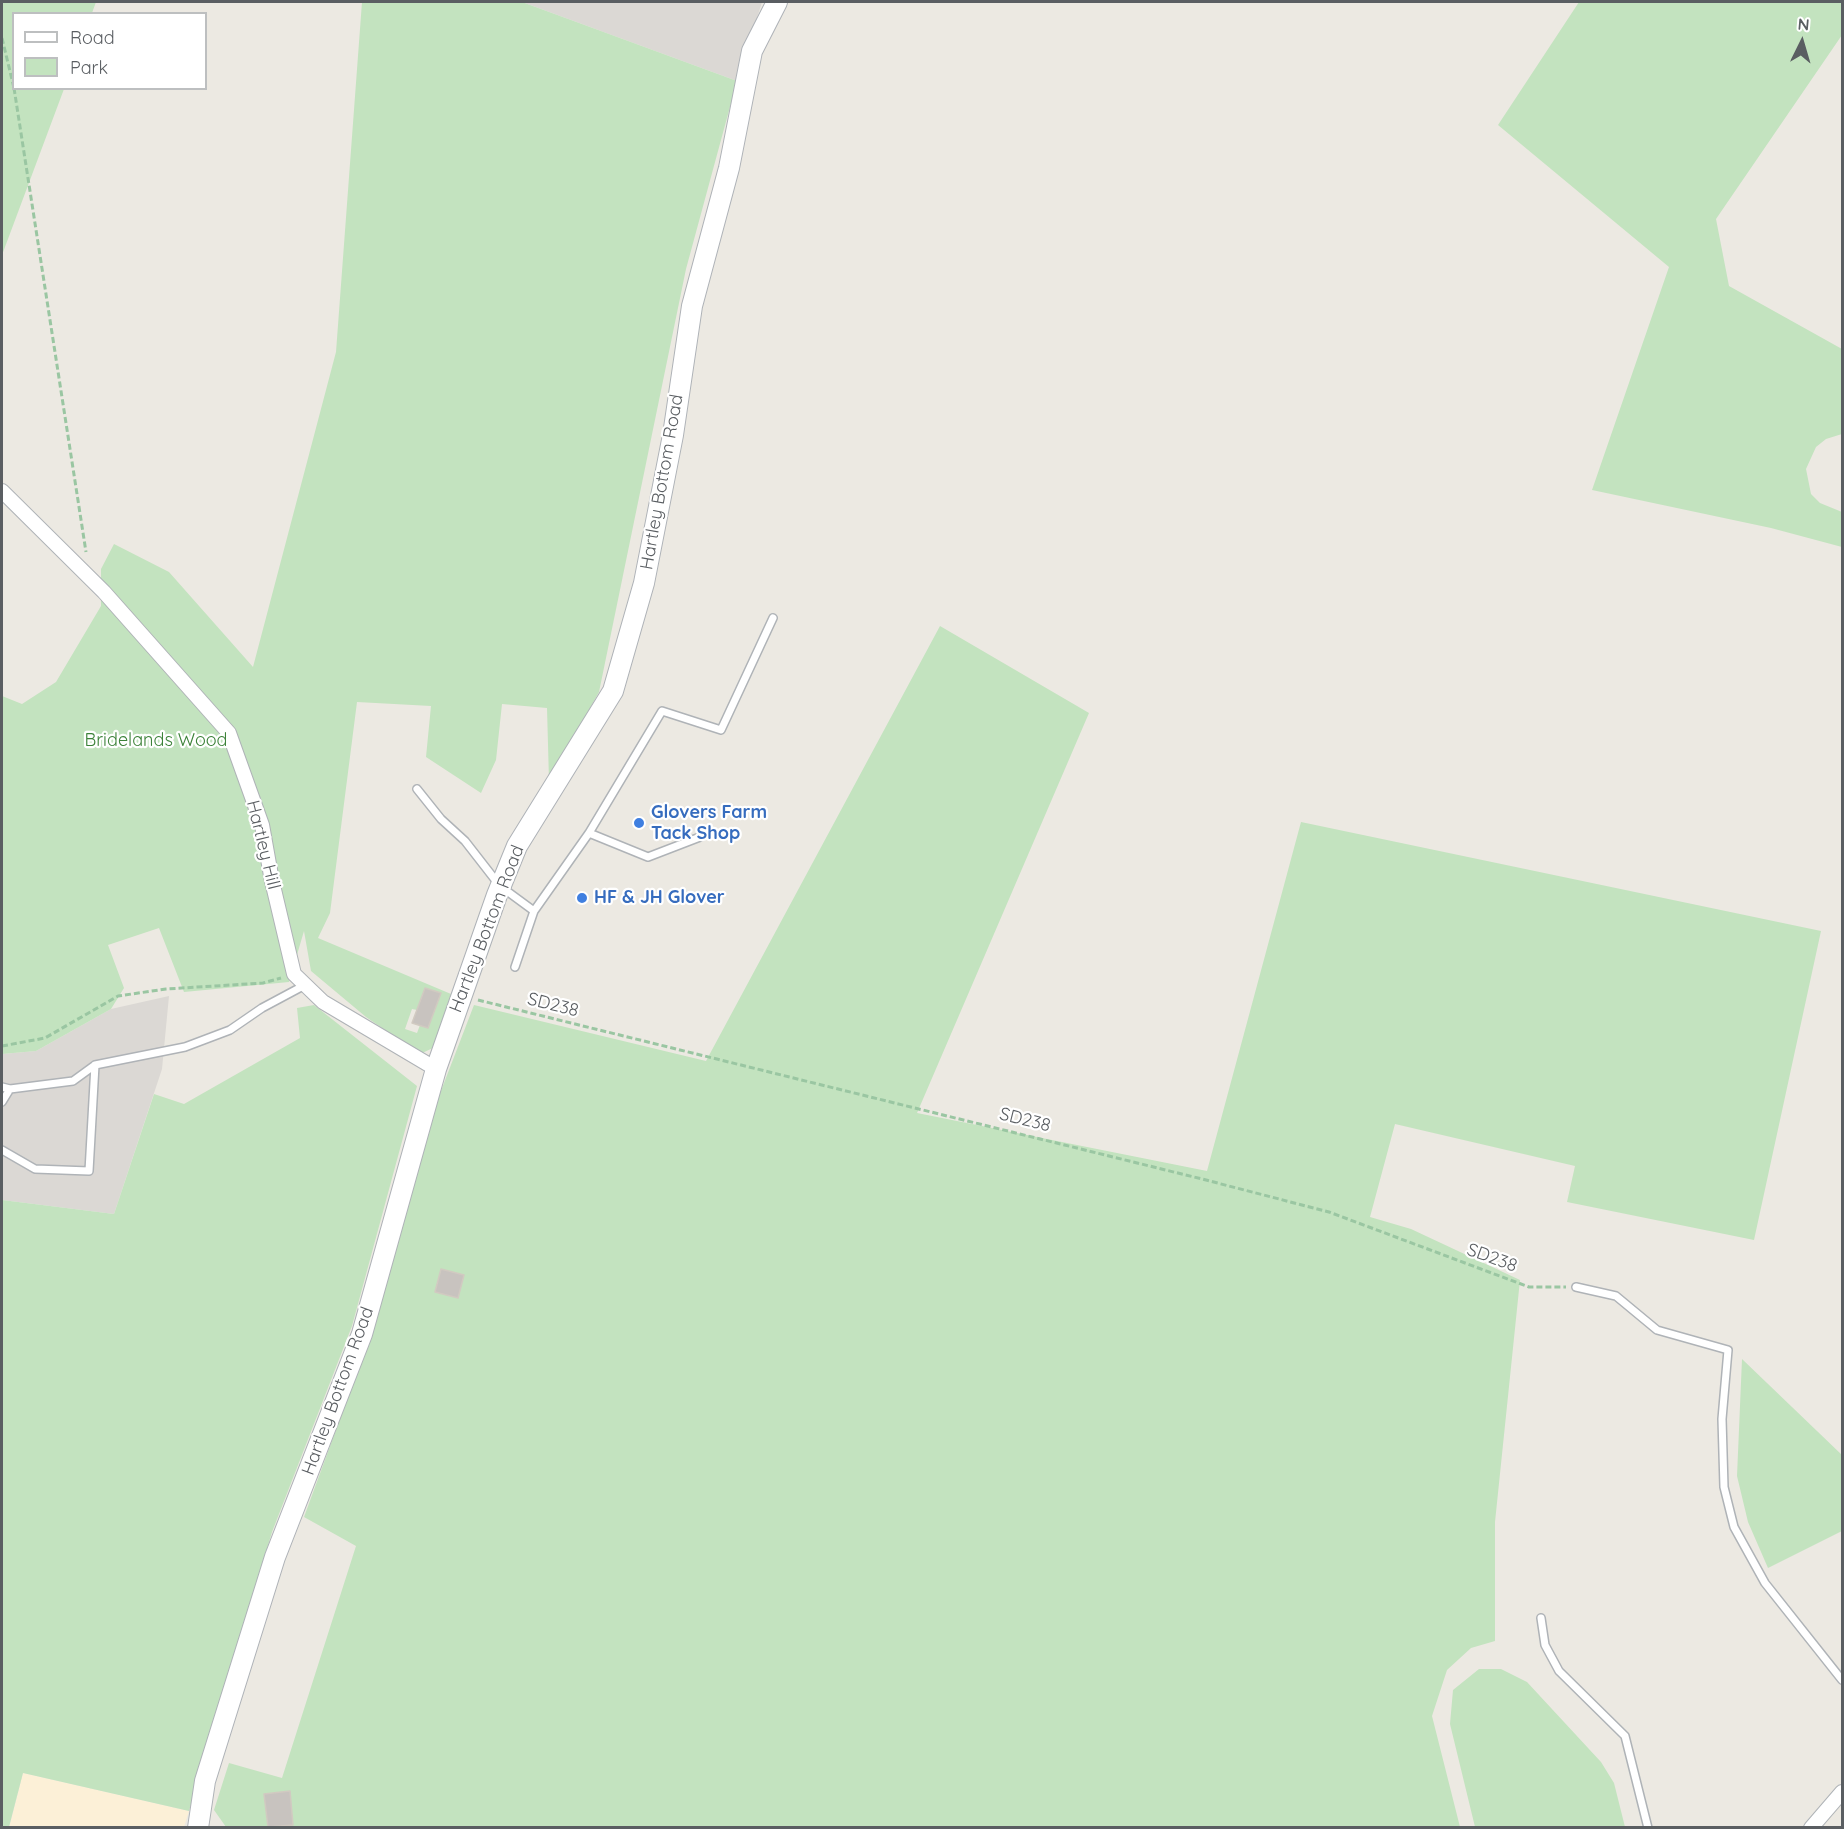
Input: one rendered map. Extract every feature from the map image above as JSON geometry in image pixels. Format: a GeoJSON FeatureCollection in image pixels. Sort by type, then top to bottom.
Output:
{"type":"FeatureCollection","features":[{"type":"Feature","properties":{"kind":"street","name":"Hartley Bottom Road"},"geometry":{"type":"LineString","coordinates":[[198,1827],[205,1781],[275,1557],[362,1334],[436,1069],[500,886],[517,846],[614,691],[644,583],[673,435],[692,306],[729,168],[752,51],[777,2]]}},
{"type":"Feature","properties":{"kind":"street","name":"Hartley Hill"},"geometry":{"type":"LineString","coordinates":[[2,491],[84,572],[229,733],[262,825],[272,881],[294,974]]}},
{"type":"Feature","properties":{"kind":"street"},"geometry":{"type":"LineString","coordinates":[[294,974],[332,1008],[436,1069]]}},
{"type":"Feature","properties":{"kind":"street"},"geometry":{"type":"LineString","coordinates":[[1812,1827],[1842,1792]]}},
{"type":"Feature","properties":{"kind":"lane"},"geometry":{"type":"LineString","coordinates":[[515,967],[534,911],[590,833],[662,711],[721,730],[773,618]]}},
{"type":"Feature","properties":{"kind":"lane"},"geometry":{"type":"LineString","coordinates":[[417,789],[441,819],[465,841],[500,886],[534,911]]}},
{"type":"Feature","properties":{"kind":"lane"},"geometry":{"type":"LineString","coordinates":[[590,833],[648,857],[699,837]]}},
{"type":"Feature","properties":{"kind":"lane"},"geometry":{"type":"LineString","coordinates":[[2,1087],[10,1089],[73,1081],[95,1065],[185,1047],[221,1033],[305,984]]}},
{"type":"Feature","properties":{"kind":"lane"},"geometry":{"type":"LineString","coordinates":[[2,1150],[34,1168],[89,1171],[95,1065]]}},
{"type":"Feature","properties":{"kind":"lane"},"geometry":{"type":"LineString","coordinates":[[2,1102],[10,1089]]}},
{"type":"Feature","properties":{"kind":"lane"},"geometry":{"type":"LineString","coordinates":[[1576,1287],[1616,1296],[1657,1330],[1728,1350],[1722,1419],[1724,1476],[1734,1527],[1765,1583],[1842,1680]]}},
{"type":"Feature","properties":{"kind":"lane"},"geometry":{"type":"LineString","coordinates":[[1541,1618],[1545,1645],[1559,1671],[1624,1736],[1648,1827]]}},
{"type":"Feature","properties":{"kind":"path"},"geometry":{"type":"LineString","coordinates":[[2,38],[12,80]]}},
{"type":"Feature","properties":{"kind":"path"},"geometry":{"type":"LineString","coordinates":[[14,90],[87,560],[84,572]]}},
{"type":"Feature","properties":{"kind":"path"},"geometry":{"type":"LineString","coordinates":[[2,1046],[45,1038],[118,996],[166,989],[263,983],[294,974]]}},
{"type":"Feature","properties":{"kind":"path","name":"SD238"},"geometry":{"type":"LineString","coordinates":[[461,996],[1029,1135],[1329,1212],[1529,1287],[1576,1287]]}},
{"type":"Feature","properties":{"kind":"shaded area"},"geometry":{"type":"Polygon","coordinates":[[[522,2],[762,2],[737,81],[522,2]]]}},
{"type":"Feature","properties":{"kind":"shaded area"},"geometry":{"type":"Polygon","coordinates":[[[169,996],[162,1069],[114,1214],[2,1200],[2,1054],[36,1051],[111,1009],[169,996]]]}},
{"type":"Feature","properties":{"kind":"shaded area"},"geometry":{"type":"Polygon","coordinates":[[[23,1773],[189,1811],[184,1827],[9,1828],[23,1773]]]}},
{"type":"Feature","properties":{"kind":"green space"},"geometry":{"type":"Polygon","coordinates":[[[2,2],[96,2],[92,12],[12,12],[12,90],[64,90],[2,255],[2,2]]]}},
{"type":"Feature","properties":{"kind":"green space","name":"Bridelands Wood"},"geometry":{"type":"Polygon","coordinates":[[[362,2],[522,2],[737,81],[686,269],[599,692],[549,781],[547,708],[502,704],[496,760],[481,793],[426,757],[431,706],[357,702],[330,913],[318,938],[451,994],[433,1048],[420,1054],[366,1017],[311,971],[304,931],[289,982],[184,992],[159,928],[108,945],[124,988],[111,1009],[36,1051],[2,1054],[2,696],[22,704],[56,682],[101,606],[101,569],[114,544],[169,572],[253,667],[336,352],[362,2]],[[425,988],[417,1010],[412,1009],[405,1029],[417,1033],[420,1025],[428,1028],[440,993],[425,988]]]}},
{"type":"Feature","properties":{"kind":"green space"},"geometry":{"type":"Polygon","coordinates":[[[1579,2],[1842,2],[1842,35],[1716,219],[1729,286],[1842,349],[1842,434],[1826,439],[1816,447],[1806,469],[1811,494],[1820,503],[1842,512],[1842,547],[1771,528],[1592,490],[1669,267],[1498,125],[1579,2]]]}},
{"type":"Feature","properties":{"kind":"green space"},"geometry":{"type":"Polygon","coordinates":[[[940,626],[1089,713],[917,1113],[1207,1171],[1301,822],[1821,931],[1754,1240],[1567,1202],[1575,1166],[1395,1124],[1370,1217],[1411,1229],[1520,1280],[1495,1522],[1495,1641],[1471,1648],[1447,1670],[1432,1716],[1460,1827],[270,1827],[293,1825],[289,1791],[265,1794],[268,1827],[226,1827],[214,1810],[229,1763],[282,1778],[356,1546],[304,1517],[362,1359],[409,1174],[474,1005],[706,1061],[940,626]],[[441,1270],[435,1292],[458,1298],[464,1275],[441,1270]]]}},
{"type":"Feature","properties":{"kind":"green space"},"geometry":{"type":"Polygon","coordinates":[[[314,1005],[417,1086],[352,1326],[272,1532],[189,1811],[23,1773],[9,1827],[2,1828],[2,1200],[114,1214],[154,1094],[184,1104],[300,1038],[297,1008],[314,1005]]]}},
{"type":"Feature","properties":{"kind":"green space"},"geometry":{"type":"Polygon","coordinates":[[[1742,1359],[1842,1455],[1842,1531],[1768,1568],[1748,1522],[1737,1476],[1742,1359]]]}},
{"type":"Feature","properties":{"kind":"green space"},"geometry":{"type":"Polygon","coordinates":[[[1479,1669],[1501,1669],[1527,1682],[1601,1762],[1614,1783],[1625,1827],[1475,1827],[1450,1724],[1453,1690],[1479,1669]]]}},
{"type":"Feature","properties":{"kind":"building"},"geometry":{"type":"Polygon","coordinates":[[[425,988],[441,993],[428,1028],[412,1023],[425,988]]]}},
{"type":"Feature","properties":{"kind":"building"},"geometry":{"type":"Polygon","coordinates":[[[441,1269],[464,1275],[458,1298],[435,1292],[441,1269]]]}},
{"type":"Feature","properties":{"kind":"building"},"geometry":{"type":"Polygon","coordinates":[[[290,1791],[293,1825],[268,1827],[264,1794],[290,1791]]]}},
{"type":"Feature","properties":{"kind":"place","name":"Glovers Farm Tack Shop"},"geometry":{"type":"Point","coordinates":[639,823]}},
{"type":"Feature","properties":{"kind":"place","name":"HF & JH Glover"},"geometry":{"type":"Point","coordinates":[582,898]}}]}
